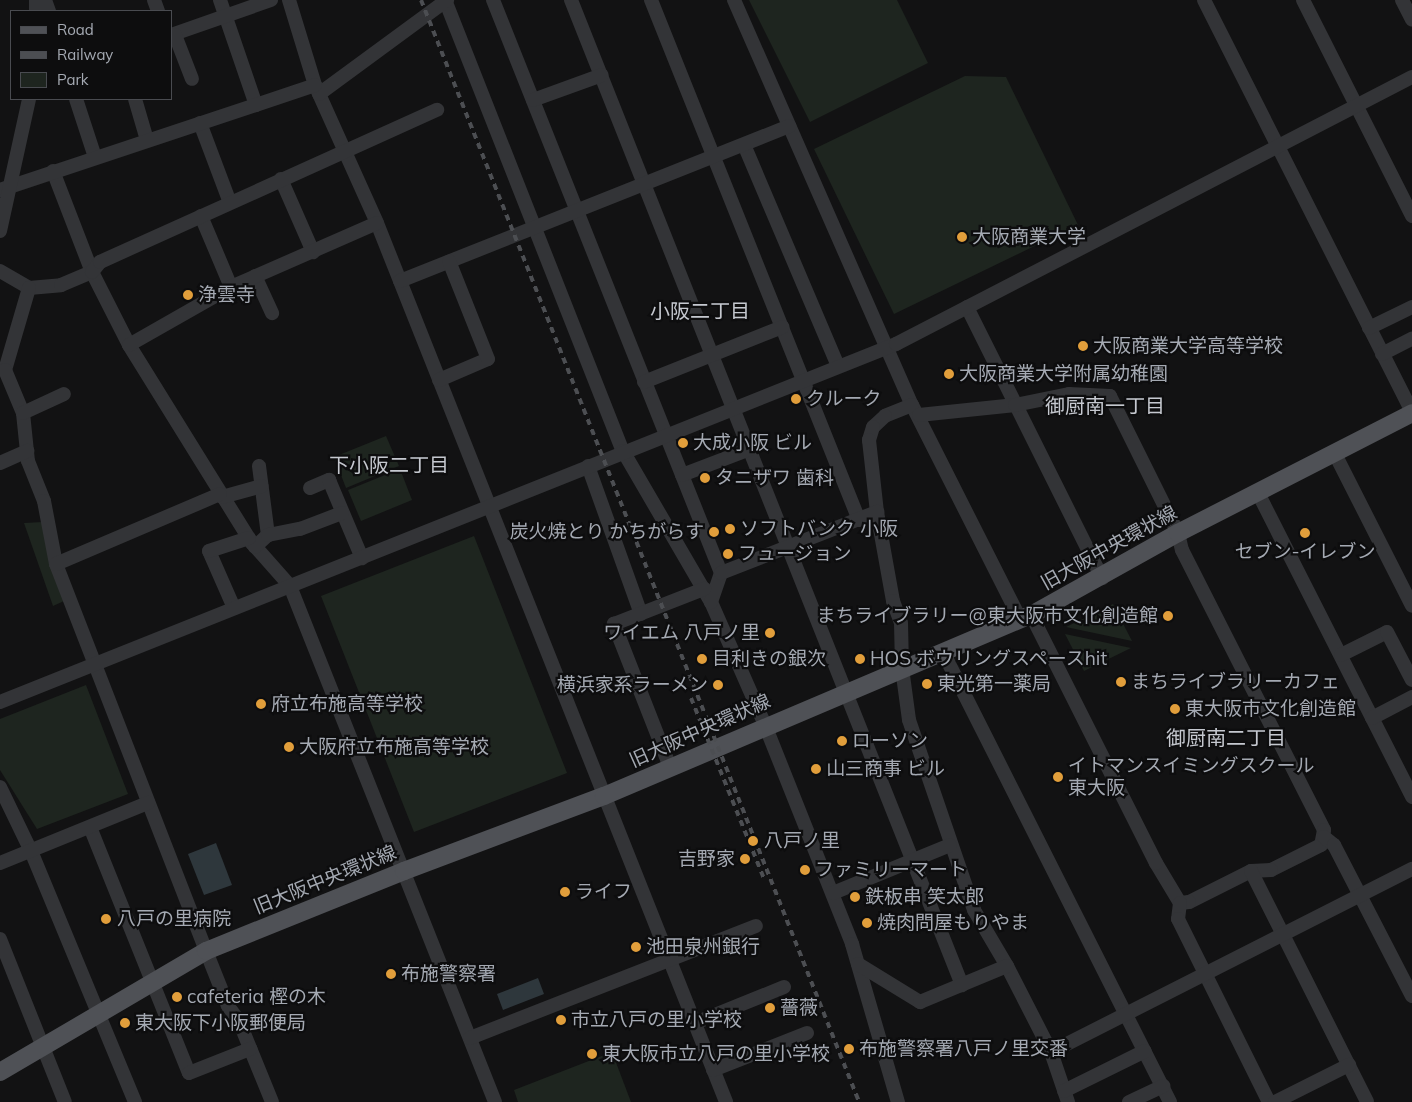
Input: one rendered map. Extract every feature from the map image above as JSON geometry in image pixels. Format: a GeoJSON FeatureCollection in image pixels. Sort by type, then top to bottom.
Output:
{"type":"FeatureCollection","features":[{"type":"Feature","properties":{"kind":"main road","name":"旧大阪中央環状線"},"geometry":{"type":"LineString","coordinates":[[0,1072],[42,1046],[100,1017],[206,951],[404,871],[604,796],[765,725],[1025,617],[1102,578],[1178,533],[1335,454],[1412,412]]}},
{"type":"Feature","properties":{"kind":"street"},"geometry":{"type":"LineString","coordinates":[[220,0],[256,104]]}},
{"type":"Feature","properties":{"kind":"street"},"geometry":{"type":"LineString","coordinates":[[192,79],[173,35],[271,0]]}},
{"type":"Feature","properties":{"kind":"street"},"geometry":{"type":"LineString","coordinates":[[288,0],[317,90],[377,223],[726,1102]]}},
{"type":"Feature","properties":{"kind":"street"},"geometry":{"type":"LineString","coordinates":[[5,188],[256,104],[317,90],[446,0],[623,451],[711,602],[765,725],[833,893],[858,964],[898,1102]]}},
{"type":"Feature","properties":{"kind":"street"},"geometry":{"type":"LineString","coordinates":[[493,0],[721,573],[711,602]]}},
{"type":"Feature","properties":{"kind":"street"},"geometry":{"type":"LineString","coordinates":[[571,0],[848,692],[962,985]]}},
{"type":"Feature","properties":{"kind":"street"},"geometry":{"type":"LineString","coordinates":[[651,0],[859,520]]}},
{"type":"Feature","properties":{"kind":"street"},"geometry":{"type":"LineString","coordinates":[[734,0],[915,410],[1156,863],[1180,903],[1178,919],[1269,1102]]}},
{"type":"Feature","properties":{"kind":"street"},"geometry":{"type":"LineString","coordinates":[[1204,0],[1412,412]]}},
{"type":"Feature","properties":{"kind":"street"},"geometry":{"type":"LineString","coordinates":[[1303,0],[1412,216]]}},
{"type":"Feature","properties":{"kind":"street"},"geometry":{"type":"LineString","coordinates":[[1402,0],[1412,20]]}},
{"type":"Feature","properties":{"kind":"street"},"geometry":{"type":"LineString","coordinates":[[532,100],[602,75]]}},
{"type":"Feature","properties":{"kind":"street"},"geometry":{"type":"LineString","coordinates":[[0,702],[886,347],[1412,77]]}},
{"type":"Feature","properties":{"kind":"street"},"geometry":{"type":"LineString","coordinates":[[0,232],[5,188],[29,100]]}},
{"type":"Feature","properties":{"kind":"street"},"geometry":{"type":"LineString","coordinates":[[76,100],[95,157]]}},
{"type":"Feature","properties":{"kind":"street"},"geometry":{"type":"LineString","coordinates":[[135,100],[148,140]]}},
{"type":"Feature","properties":{"kind":"street"},"geometry":{"type":"LineString","coordinates":[[0,271],[30,288],[61,285],[92,272],[100,262],[344,150],[437,110]]}},
{"type":"Feature","properties":{"kind":"street"},"geometry":{"type":"LineString","coordinates":[[200,123],[230,203]]}},
{"type":"Feature","properties":{"kind":"street"},"geometry":{"type":"LineString","coordinates":[[400,281],[576,210],[745,146],[790,126]]}},
{"type":"Feature","properties":{"kind":"street"},"geometry":{"type":"LineString","coordinates":[[745,146],[838,366]]}},
{"type":"Feature","properties":{"kind":"street"},"geometry":{"type":"LineString","coordinates":[[53,171],[92,272],[129,345],[221,496],[252,543],[290,586],[496,1102]]}},
{"type":"Feature","properties":{"kind":"street"},"geometry":{"type":"LineString","coordinates":[[280,179],[313,252]]}},
{"type":"Feature","properties":{"kind":"street"},"geometry":{"type":"LineString","coordinates":[[201,216],[231,287]]}},
{"type":"Feature","properties":{"kind":"street"},"geometry":{"type":"LineString","coordinates":[[129,345],[231,287],[377,223]]}},
{"type":"Feature","properties":{"kind":"street"},"geometry":{"type":"LineString","coordinates":[[439,380],[488,359],[449,261]]}},
{"type":"Feature","properties":{"kind":"street"},"geometry":{"type":"LineString","coordinates":[[255,276],[272,313]]}},
{"type":"Feature","properties":{"kind":"street"},"geometry":{"type":"LineString","coordinates":[[30,288],[5,370],[23,413],[28,461],[44,501],[56,564],[93,664],[206,951],[272,1102]]}},
{"type":"Feature","properties":{"kind":"street"},"geometry":{"type":"LineString","coordinates":[[967,307],[1102,578]]}},
{"type":"Feature","properties":{"kind":"street"},"geometry":{"type":"LineString","coordinates":[[1369,328],[1412,307]]}},
{"type":"Feature","properties":{"kind":"street"},"geometry":{"type":"LineString","coordinates":[[644,382],[782,327]]}},
{"type":"Feature","properties":{"kind":"street"},"geometry":{"type":"LineString","coordinates":[[1382,354],[1412,339]]}},
{"type":"Feature","properties":{"kind":"street"},"geometry":{"type":"LineString","coordinates":[[23,413],[64,394]]}},
{"type":"Feature","properties":{"kind":"street"},"geometry":{"type":"LineString","coordinates":[[1146,1052],[1066,1097],[1051,1052],[1008,966],[974,910],[950,845],[909,720],[902,668],[901,624],[892,601],[877,512],[870,440],[873,427],[885,416],[915,410],[1015,405],[1069,394],[1110,396],[1178,533],[1182,550],[1324,830],[1321,845],[1272,870],[1251,871],[1189,902],[1180,903]]}},
{"type":"Feature","properties":{"kind":"street"},"geometry":{"type":"LineString","coordinates":[[682,475],[750,449]]}},
{"type":"Feature","properties":{"kind":"street"},"geometry":{"type":"LineString","coordinates":[[0,463],[27,451]]}},
{"type":"Feature","properties":{"kind":"street"},"geometry":{"type":"LineString","coordinates":[[1335,454],[1412,606]]}},
{"type":"Feature","properties":{"kind":"street"},"geometry":{"type":"LineString","coordinates":[[259,466],[268,535]]}},
{"type":"Feature","properties":{"kind":"street"},"geometry":{"type":"LineString","coordinates":[[588,466],[641,614]]}},
{"type":"Feature","properties":{"kind":"street"},"geometry":{"type":"LineString","coordinates":[[310,488],[329,480],[362,558]]}},
{"type":"Feature","properties":{"kind":"street"},"geometry":{"type":"LineString","coordinates":[[56,564],[221,496],[262,486]]}},
{"type":"Feature","properties":{"kind":"street"},"geometry":{"type":"LineString","coordinates":[[1258,493],[1412,797]]}},
{"type":"Feature","properties":{"kind":"street"},"geometry":{"type":"LineString","coordinates":[[721,573],[877,512]]}},
{"type":"Feature","properties":{"kind":"street"},"geometry":{"type":"LineString","coordinates":[[234,608],[209,551],[252,543],[268,535],[300,529],[342,513]]}},
{"type":"Feature","properties":{"kind":"street"},"geometry":{"type":"LineString","coordinates":[[670,767],[614,624],[704,589]]}},
{"type":"Feature","properties":{"kind":"street"},"geometry":{"type":"LineString","coordinates":[[1341,655],[1387,632],[1412,680]]}},
{"type":"Feature","properties":{"kind":"street"},"geometry":{"type":"LineString","coordinates":[[943,652],[1170,1102]]}},
{"type":"Feature","properties":{"kind":"street"},"geometry":{"type":"LineString","coordinates":[[1372,718],[1412,697]]}},
{"type":"Feature","properties":{"kind":"street"},"geometry":{"type":"LineString","coordinates":[[0,789],[31,851],[135,1102]]}},
{"type":"Feature","properties":{"kind":"street"},"geometry":{"type":"LineString","coordinates":[[0,863],[148,803]]}},
{"type":"Feature","properties":{"kind":"street"},"geometry":{"type":"LineString","coordinates":[[90,827],[189,1073],[250,1049]]}},
{"type":"Feature","properties":{"kind":"street"},"geometry":{"type":"LineString","coordinates":[[1324,837],[1334,845],[1412,996]]}},
{"type":"Feature","properties":{"kind":"street"},"geometry":{"type":"LineString","coordinates":[[833,893],[950,845]]}},
{"type":"Feature","properties":{"kind":"street"},"geometry":{"type":"LineString","coordinates":[[1051,1052],[1412,869]]}},
{"type":"Feature","properties":{"kind":"street"},"geometry":{"type":"LineString","coordinates":[[1251,871],[1367,1102]]}},
{"type":"Feature","properties":{"kind":"street"},"geometry":{"type":"LineString","coordinates":[[470,1038],[756,926]]}},
{"type":"Feature","properties":{"kind":"street"},"geometry":{"type":"LineString","coordinates":[[1,946],[65,1102]]}},
{"type":"Feature","properties":{"kind":"street"},"geometry":{"type":"LineString","coordinates":[[858,964],[920,1002],[1008,966]]}},
{"type":"Feature","properties":{"kind":"street"},"geometry":{"type":"LineString","coordinates":[[695,1023],[784,988]]}},
{"type":"Feature","properties":{"kind":"street"},"geometry":{"type":"LineString","coordinates":[[713,1070],[807,1033]]}},
{"type":"Feature","properties":{"kind":"street"},"geometry":{"type":"LineString","coordinates":[[1275,1102],[1348,1065]]}},
{"type":"Feature","properties":{"kind":"street"},"geometry":{"type":"LineString","coordinates":[[1129,1102],[1162,1086]]}},
{"type":"Feature","properties":{"kind":"green space"},"geometry":{"type":"Polygon","coordinates":[[[749,0],[897,0],[928,63],[810,122],[749,0]]]}},
{"type":"Feature","properties":{"kind":"green space"},"geometry":{"type":"Polygon","coordinates":[[[965,76],[1006,77],[1078,225],[894,314],[814,149],[965,76]]]}},
{"type":"Feature","properties":{"kind":"green space"},"geometry":{"type":"Polygon","coordinates":[[[386,436],[399,466],[346,488],[334,457],[386,436]]]}},
{"type":"Feature","properties":{"kind":"green space"},"geometry":{"type":"Polygon","coordinates":[[[400,469],[412,500],[361,521],[348,490],[400,469]]]}},
{"type":"Feature","properties":{"kind":"green space"},"geometry":{"type":"Polygon","coordinates":[[[43,522],[64,601],[53,606],[24,523],[43,522]]]}},
{"type":"Feature","properties":{"kind":"green space"},"geometry":{"type":"Polygon","coordinates":[[[474,536],[567,773],[414,832],[321,596],[474,536]]]}},
{"type":"Feature","properties":{"kind":"green space"},"geometry":{"type":"Polygon","coordinates":[[[1113,604],[1132,641],[1066,627],[1113,604]]]}},
{"type":"Feature","properties":{"kind":"green space"},"geometry":{"type":"Polygon","coordinates":[[[1065,634],[1131,648],[1084,671],[1065,634]]]}},
{"type":"Feature","properties":{"kind":"green space"},"geometry":{"type":"Polygon","coordinates":[[[86,685],[128,794],[37,829],[0,770],[0,719],[86,685]]]}},
{"type":"Feature","properties":{"kind":"green space"},"geometry":{"type":"Polygon","coordinates":[[[612,1052],[631,1102],[518,1102],[514,1090],[612,1052]]]}},
{"type":"Feature","properties":{"kind":"shaded area"},"geometry":{"type":"Polygon","coordinates":[[[216,843],[232,885],[204,895],[188,854],[216,843]]]}},
{"type":"Feature","properties":{"kind":"shaded area"},"geometry":{"type":"Polygon","coordinates":[[[538,978],[544,994],[503,1010],[497,994],[538,978]]]}},
{"type":"Feature","properties":{"kind":"railway"},"geometry":{"type":"LineString","coordinates":[[421,0],[859,1102]]}},
{"type":"Feature","properties":{"kind":"railway"},"geometry":{"type":"LineString","coordinates":[[691,698],[764,879]]}},
{"type":"Feature","properties":{"kind":"place","name":"大阪商業大学"},"geometry":{"type":"Point","coordinates":[962,237]}},
{"type":"Feature","properties":{"kind":"place","name":"浄雲寺"},"geometry":{"type":"Point","coordinates":[188,295]}},
{"type":"Feature","properties":{"kind":"place","name":"大阪商業大学高等学校"},"geometry":{"type":"Point","coordinates":[1083,346]}},
{"type":"Feature","properties":{"kind":"place","name":"大阪商業大学附属幼稚園"},"geometry":{"type":"Point","coordinates":[949,374]}},
{"type":"Feature","properties":{"kind":"place","name":"クルーク"},"geometry":{"type":"Point","coordinates":[796,399]}},
{"type":"Feature","properties":{"kind":"place","name":"大成小阪 ビル"},"geometry":{"type":"Point","coordinates":[683,443]}},
{"type":"Feature","properties":{"kind":"place","name":"タニザワ 歯科"},"geometry":{"type":"Point","coordinates":[705,478]}},
{"type":"Feature","properties":{"kind":"place","name":"ソフトバンク 小阪"},"geometry":{"type":"Point","coordinates":[730,529]}},
{"type":"Feature","properties":{"kind":"place","name":"炭火焼とり かちがらす"},"geometry":{"type":"Point","coordinates":[714,532]}},
{"type":"Feature","properties":{"kind":"place","name":"セブン-イレブン"},"geometry":{"type":"Point","coordinates":[1305,533]}},
{"type":"Feature","properties":{"kind":"place","name":"フュージョン"},"geometry":{"type":"Point","coordinates":[728,554]}},
{"type":"Feature","properties":{"kind":"place","name":"まちライブラリー@東大阪市文化創造館"},"geometry":{"type":"Point","coordinates":[1168,616]}},
{"type":"Feature","properties":{"kind":"place","name":"ワイエム 八戸ノ里"},"geometry":{"type":"Point","coordinates":[770,633]}},
{"type":"Feature","properties":{"kind":"place","name":"目利きの銀次"},"geometry":{"type":"Point","coordinates":[702,659]}},
{"type":"Feature","properties":{"kind":"place","name":"HOS ボウリングスペースhit"},"geometry":{"type":"Point","coordinates":[860,659]}},
{"type":"Feature","properties":{"kind":"place","name":"まちライブラリーカフェ"},"geometry":{"type":"Point","coordinates":[1121,682]}},
{"type":"Feature","properties":{"kind":"place","name":"東光第一薬局"},"geometry":{"type":"Point","coordinates":[927,684]}},
{"type":"Feature","properties":{"kind":"place","name":"横浜家系ラーメン"},"geometry":{"type":"Point","coordinates":[718,685]}},
{"type":"Feature","properties":{"kind":"place","name":"府立布施高等学校"},"geometry":{"type":"Point","coordinates":[261,704]}},
{"type":"Feature","properties":{"kind":"place","name":"東大阪市文化創造館"},"geometry":{"type":"Point","coordinates":[1175,709]}},
{"type":"Feature","properties":{"kind":"place","name":"ローソン"},"geometry":{"type":"Point","coordinates":[842,741]}},
{"type":"Feature","properties":{"kind":"place","name":"大阪府立布施高等学校"},"geometry":{"type":"Point","coordinates":[289,747]}},
{"type":"Feature","properties":{"kind":"place","name":"山三商事 ビル"},"geometry":{"type":"Point","coordinates":[816,769]}},
{"type":"Feature","properties":{"kind":"place","name":"イトマンスイミングスクール 東大阪"},"geometry":{"type":"Point","coordinates":[1058,777]}},
{"type":"Feature","properties":{"kind":"place","name":"八戸ノ里"},"geometry":{"type":"Point","coordinates":[753,841]}},
{"type":"Feature","properties":{"kind":"place","name":"吉野家"},"geometry":{"type":"Point","coordinates":[745,859]}},
{"type":"Feature","properties":{"kind":"place","name":"ファミリーマート"},"geometry":{"type":"Point","coordinates":[805,870]}},
{"type":"Feature","properties":{"kind":"place","name":"ライフ"},"geometry":{"type":"Point","coordinates":[565,892]}},
{"type":"Feature","properties":{"kind":"place","name":"鉄板串 笑太郎"},"geometry":{"type":"Point","coordinates":[855,897]}},
{"type":"Feature","properties":{"kind":"place","name":"八戸の里病院"},"geometry":{"type":"Point","coordinates":[106,919]}},
{"type":"Feature","properties":{"kind":"place","name":"焼肉問屋もりやま"},"geometry":{"type":"Point","coordinates":[867,923]}},
{"type":"Feature","properties":{"kind":"place","name":"池田泉州銀行"},"geometry":{"type":"Point","coordinates":[636,947]}},
{"type":"Feature","properties":{"kind":"place","name":"布施警察署"},"geometry":{"type":"Point","coordinates":[391,974]}},
{"type":"Feature","properties":{"kind":"place","name":"cafeteria 樫の木"},"geometry":{"type":"Point","coordinates":[177,997]}},
{"type":"Feature","properties":{"kind":"place","name":"薔薇"},"geometry":{"type":"Point","coordinates":[770,1008]}},
{"type":"Feature","properties":{"kind":"place","name":"市立八戸の里小学校"},"geometry":{"type":"Point","coordinates":[561,1020]}},
{"type":"Feature","properties":{"kind":"place","name":"東大阪下小阪郵便局"},"geometry":{"type":"Point","coordinates":[125,1023]}},
{"type":"Feature","properties":{"kind":"place","name":"布施警察署八戸ノ里交番"},"geometry":{"type":"Point","coordinates":[849,1049]}},
{"type":"Feature","properties":{"kind":"place","name":"東大阪市立八戸の里小学校"},"geometry":{"type":"Point","coordinates":[592,1054]}},
{"type":"Feature","properties":{"kind":"district","name":"小阪二丁目"},"geometry":{"type":"Point","coordinates":[700,310]}},
{"type":"Feature","properties":{"kind":"district","name":"御厨南一丁目"},"geometry":{"type":"Point","coordinates":[1105,405]}},
{"type":"Feature","properties":{"kind":"district","name":"下小阪二丁目"},"geometry":{"type":"Point","coordinates":[389,464]}},
{"type":"Feature","properties":{"kind":"district","name":"御厨南二丁目"},"geometry":{"type":"Point","coordinates":[1226,737]}}]}
